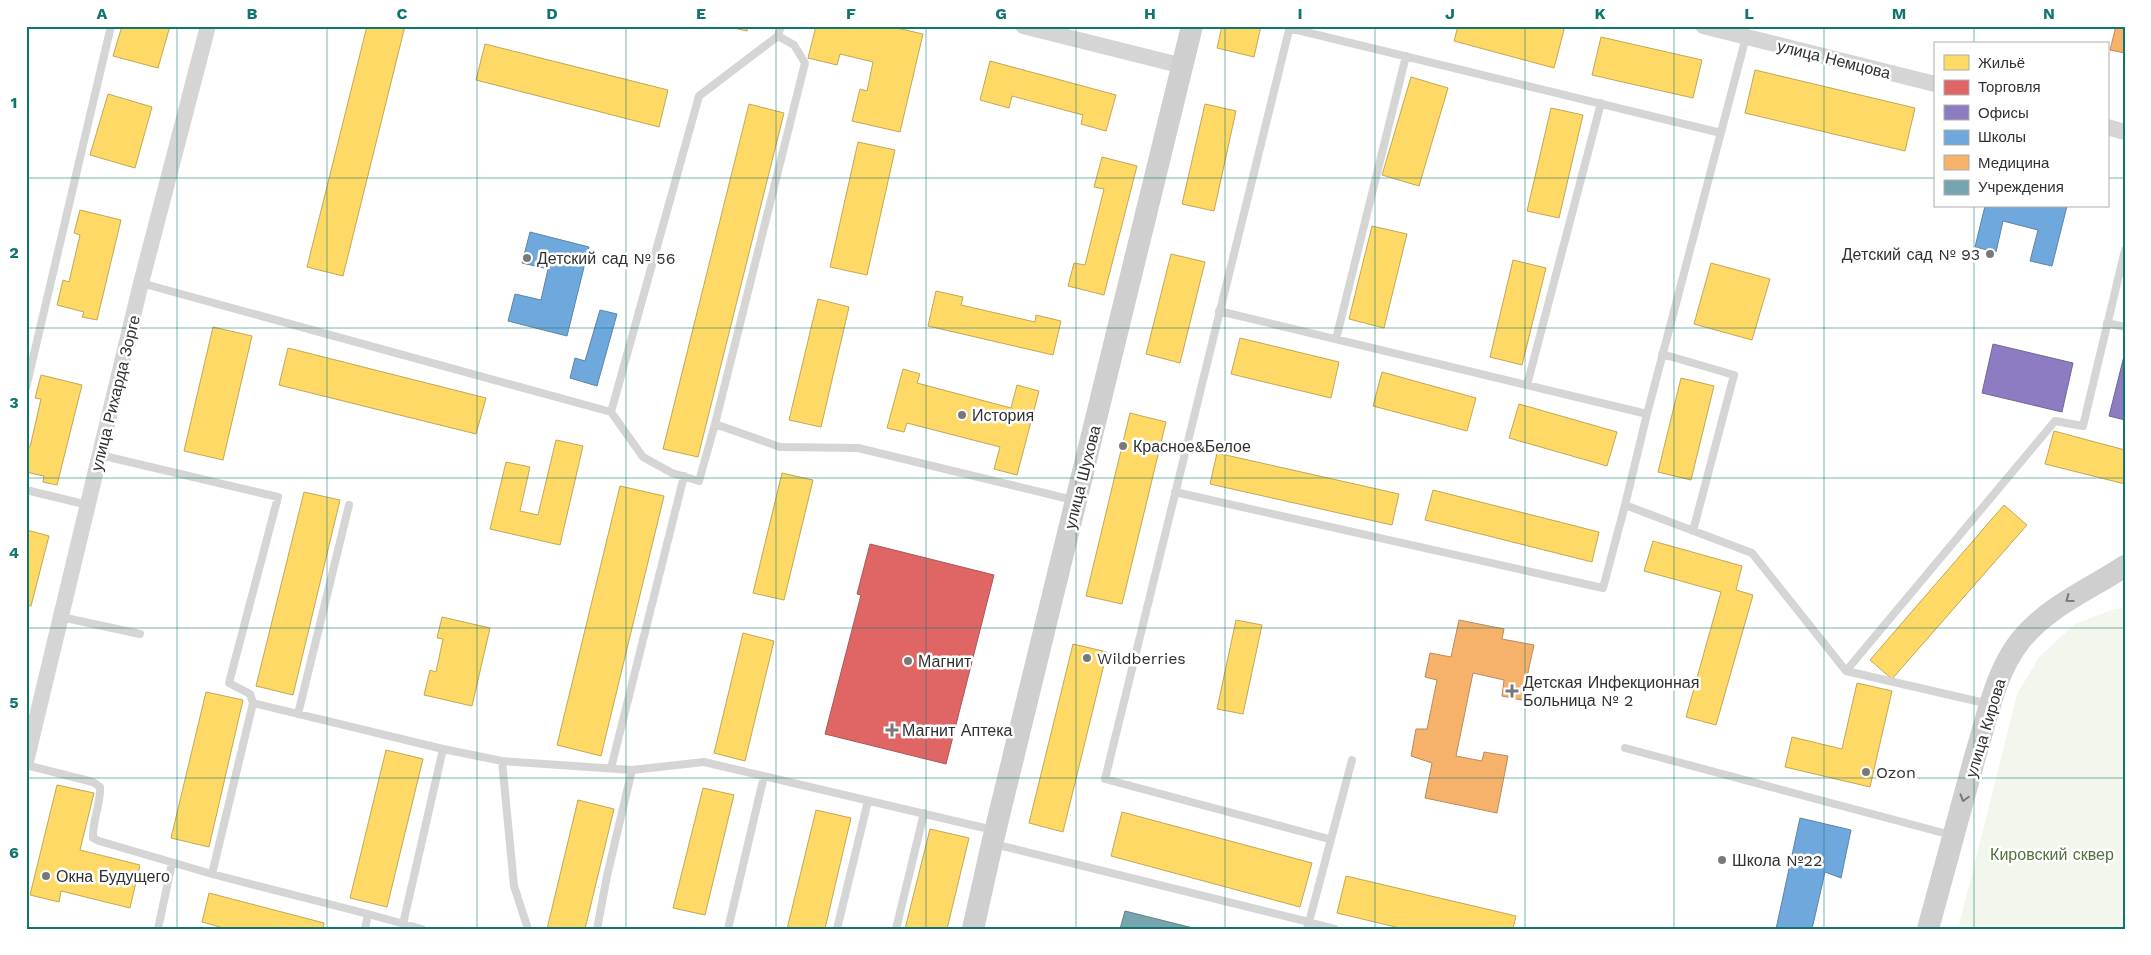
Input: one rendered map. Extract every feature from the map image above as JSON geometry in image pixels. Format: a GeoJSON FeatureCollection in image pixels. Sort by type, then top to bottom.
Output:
{"type":"FeatureCollection","features":[{"type":"Feature","properties":{"kind":"street","name":"улица Рихарда Зорге"},"geometry":{"type":"LineString","coordinates":[[26,763],[141,283],[208,26]]}},
{"type":"Feature","properties":{"kind":"street"},"geometry":{"type":"LineString","coordinates":[[1022,26],[1183,66]]}},
{"type":"Feature","properties":{"kind":"street","name":"улица Шухова"},"geometry":{"type":"LineString","coordinates":[[973,929],[993,837],[1192,26]]}},
{"type":"Feature","properties":{"kind":"street","name":"улица Немцова"},"geometry":{"type":"LineString","coordinates":[[1703,26],[1748,32],[1934,84]]}},
{"type":"Feature","properties":{"kind":"street"},"geometry":{"type":"LineString","coordinates":[[2108,127],[2125,132]]}},
{"type":"Feature","properties":{"kind":"street","name":"улица Кирова"},"geometry":{"type":"LineString","coordinates":[[1928,929],[1952,836],[1990,705],[2004,667],[2021,640],[2046,616],[2076,594],[2120,572]]}},
{"type":"Feature","properties":{"kind":"lane"},"geometry":{"type":"LineString","coordinates":[[26,388],[111,26]]}},
{"type":"Feature","properties":{"kind":"lane"},"geometry":{"type":"LineString","coordinates":[[611,412],[699,96],[778,36],[780,26]]}},
{"type":"Feature","properties":{"kind":"lane"},"geometry":{"type":"LineString","coordinates":[[1329,839],[1105,780],[1290,27],[1721,133]]}},
{"type":"Feature","properties":{"kind":"lane"},"geometry":{"type":"LineString","coordinates":[[1175,492],[1603,588],[1662,354],[1748,32]]}},
{"type":"Feature","properties":{"kind":"lane"},"geometry":{"type":"LineString","coordinates":[[141,283],[611,412],[643,457],[672,473],[699,480],[715,424],[805,62],[794,45],[778,36]]}},
{"type":"Feature","properties":{"kind":"lane"},"geometry":{"type":"LineString","coordinates":[[1336,339],[1406,56]]}},
{"type":"Feature","properties":{"kind":"lane"},"geometry":{"type":"LineString","coordinates":[[1527,385],[1601,103]]}},
{"type":"Feature","properties":{"kind":"lane"},"geometry":{"type":"LineString","coordinates":[[1846,671],[2055,421],[2083,426],[2125,250]]}},
{"type":"Feature","properties":{"kind":"lane"},"geometry":{"type":"LineString","coordinates":[[1220,311],[1647,414]]}},
{"type":"Feature","properties":{"kind":"lane"},"geometry":{"type":"LineString","coordinates":[[2107,324],[2125,327]]}},
{"type":"Feature","properties":{"kind":"lane"},"geometry":{"type":"LineString","coordinates":[[1662,354],[1734,375],[1693,531]]}},
{"type":"Feature","properties":{"kind":"lane"},"geometry":{"type":"LineString","coordinates":[[715,424],[780,447],[858,448],[1076,501]]}},
{"type":"Feature","properties":{"kind":"lane"},"geometry":{"type":"LineString","coordinates":[[100,455],[278,497],[229,683],[250,694],[253,703],[212,874]]}},
{"type":"Feature","properties":{"kind":"lane"},"geometry":{"type":"LineString","coordinates":[[611,768],[684,476]]}},
{"type":"Feature","properties":{"kind":"lane"},"geometry":{"type":"LineString","coordinates":[[26,490],[88,505]]}},
{"type":"Feature","properties":{"kind":"lane"},"geometry":{"type":"LineString","coordinates":[[298,714],[349,505]]}},
{"type":"Feature","properties":{"kind":"lane"},"geometry":{"type":"LineString","coordinates":[[1625,505],[1752,553],[1846,671],[1990,705]]}},
{"type":"Feature","properties":{"kind":"lane"},"geometry":{"type":"LineString","coordinates":[[61,616],[140,634]]}},
{"type":"Feature","properties":{"kind":"lane"},"geometry":{"type":"LineString","coordinates":[[253,703],[443,749],[502,761],[632,770],[704,762],[924,813],[993,837],[1308,925],[1335,929]]}},
{"type":"Feature","properties":{"kind":"lane"},"geometry":{"type":"LineString","coordinates":[[1625,748],[1952,836]]}},
{"type":"Feature","properties":{"kind":"lane"},"geometry":{"type":"LineString","coordinates":[[403,924],[443,749]]}},
{"type":"Feature","properties":{"kind":"lane"},"geometry":{"type":"LineString","coordinates":[[1308,925],[1329,839],[1352,760]]}},
{"type":"Feature","properties":{"kind":"lane"},"geometry":{"type":"LineString","coordinates":[[502,761],[514,886],[528,929]]}},
{"type":"Feature","properties":{"kind":"lane"},"geometry":{"type":"LineString","coordinates":[[26,763],[93,782],[100,787],[101,796],[93,838],[172,863],[422,929]]}},
{"type":"Feature","properties":{"kind":"lane"},"geometry":{"type":"LineString","coordinates":[[597,929],[607,876],[632,770]]}},
{"type":"Feature","properties":{"kind":"lane"},"geometry":{"type":"LineString","coordinates":[[728,929],[764,776]]}},
{"type":"Feature","properties":{"kind":"lane"},"geometry":{"type":"LineString","coordinates":[[837,929],[868,800]]}},
{"type":"Feature","properties":{"kind":"lane"},"geometry":{"type":"LineString","coordinates":[[896,929],[924,813]]}},
{"type":"Feature","properties":{"kind":"lane"},"geometry":{"type":"LineString","coordinates":[[158,929],[172,863]]}},
{"type":"Feature","properties":{"kind":"lane"},"geometry":{"type":"LineString","coordinates":[[365,929],[368,914]]}},
{"type":"Feature","properties":{"kind":"green space","name":"Кировский сквер"},"geometry":{"type":"Polygon","coordinates":[[[2125,608],[2125,929],[1958,929],[2017,694],[2040,656],[2075,624],[2114,609],[2125,608]]]}},
{"type":"Feature","properties":{"kind":"building: Жильё"},"geometry":{"type":"Polygon","coordinates":[[[122,26],[170,26],[158,68],[113,56],[122,26]]]}},
{"type":"Feature","properties":{"kind":"building: Жильё"},"geometry":{"type":"Polygon","coordinates":[[[367,26],[405,26],[343,276],[307,267],[367,26]]]}},
{"type":"Feature","properties":{"kind":"building: Жильё"},"geometry":{"type":"Polygon","coordinates":[[[724,26],[748,26],[747,31],[724,26]]]}},
{"type":"Feature","properties":{"kind":"building: Жильё"},"geometry":{"type":"Polygon","coordinates":[[[816,26],[888,26],[923,34],[900,132],[852,121],[860,89],[867,91],[873,62],[840,54],[837,65],[808,58],[816,26]]]}},
{"type":"Feature","properties":{"kind":"building: Жильё"},"geometry":{"type":"Polygon","coordinates":[[[1222,26],[1261,26],[1254,57],[1217,48],[1222,26]]]}},
{"type":"Feature","properties":{"kind":"building: Жильё"},"geometry":{"type":"Polygon","coordinates":[[[1458,26],[1565,26],[1554,68],[1454,41],[1458,26]]]}},
{"type":"Feature","properties":{"kind":"building: Жильё"},"geometry":{"type":"Polygon","coordinates":[[[1601,37],[1702,60],[1693,98],[1592,75],[1601,37]]]}},
{"type":"Feature","properties":{"kind":"building: Жильё"},"geometry":{"type":"Polygon","coordinates":[[[485,44],[668,90],[659,127],[476,80],[485,44]]]}},
{"type":"Feature","properties":{"kind":"building: Жильё"},"geometry":{"type":"Polygon","coordinates":[[[990,61],[1116,95],[1106,131],[1081,124],[1083,115],[1012,96],[1009,108],[980,100],[990,61]]]}},
{"type":"Feature","properties":{"kind":"building: Жильё"},"geometry":{"type":"Polygon","coordinates":[[[1755,70],[1915,108],[1905,151],[1745,113],[1755,70]]]}},
{"type":"Feature","properties":{"kind":"building: Жильё"},"geometry":{"type":"Polygon","coordinates":[[[1411,77],[1448,88],[1419,186],[1382,175],[1411,77]]]}},
{"type":"Feature","properties":{"kind":"building: Жильё"},"geometry":{"type":"Polygon","coordinates":[[[108,94],[152,107],[135,168],[90,155],[108,94]]]}},
{"type":"Feature","properties":{"kind":"building: Жильё"},"geometry":{"type":"Polygon","coordinates":[[[749,104],[784,113],[698,457],[663,449],[749,104]]]}},
{"type":"Feature","properties":{"kind":"building: Жильё"},"geometry":{"type":"Polygon","coordinates":[[[1205,104],[1236,111],[1214,211],[1182,204],[1205,104]]]}},
{"type":"Feature","properties":{"kind":"building: Жильё"},"geometry":{"type":"Polygon","coordinates":[[[1551,108],[1583,115],[1559,218],[1527,211],[1551,108]]]}},
{"type":"Feature","properties":{"kind":"building: Жильё"},"geometry":{"type":"Polygon","coordinates":[[[858,142],[895,150],[867,275],[830,267],[858,142]]]}},
{"type":"Feature","properties":{"kind":"building: Жильё"},"geometry":{"type":"Polygon","coordinates":[[[1102,157],[1137,166],[1104,295],[1068,286],[1074,263],[1085,265],[1104,189],[1094,187],[1102,157]]]}},
{"type":"Feature","properties":{"kind":"building: Жильё"},"geometry":{"type":"Polygon","coordinates":[[[80,210],[121,220],[97,320],[82,317],[84,312],[57,305],[63,280],[69,282],[80,235],[74,233],[80,210]]]}},
{"type":"Feature","properties":{"kind":"building: Жильё"},"geometry":{"type":"Polygon","coordinates":[[[1372,226],[1407,234],[1384,328],[1349,319],[1372,226]]]}},
{"type":"Feature","properties":{"kind":"building: Жильё"},"geometry":{"type":"Polygon","coordinates":[[[1171,254],[1205,262],[1180,363],[1146,354],[1171,254]]]}},
{"type":"Feature","properties":{"kind":"building: Жильё"},"geometry":{"type":"Polygon","coordinates":[[[1513,260],[1546,268],[1522,365],[1490,357],[1513,260]]]}},
{"type":"Feature","properties":{"kind":"building: Жильё"},"geometry":{"type":"Polygon","coordinates":[[[1711,263],[1770,279],[1752,340],[1694,324],[1711,263]]]}},
{"type":"Feature","properties":{"kind":"building: Жильё"},"geometry":{"type":"Polygon","coordinates":[[[936,291],[963,297],[961,305],[1035,322],[1036,315],[1061,321],[1053,355],[928,326],[936,291]]]}},
{"type":"Feature","properties":{"kind":"building: Жильё"},"geometry":{"type":"Polygon","coordinates":[[[818,299],[849,307],[821,427],[789,420],[818,299]]]}},
{"type":"Feature","properties":{"kind":"building: Жильё"},"geometry":{"type":"Polygon","coordinates":[[[213,327],[252,336],[223,460],[184,451],[213,327]]]}},
{"type":"Feature","properties":{"kind":"building: Жильё"},"geometry":{"type":"Polygon","coordinates":[[[1240,338],[1339,362],[1331,398],[1231,374],[1240,338]]]}},
{"type":"Feature","properties":{"kind":"building: Жильё"},"geometry":{"type":"Polygon","coordinates":[[[288,348],[486,398],[476,434],[279,385],[288,348]]]}},
{"type":"Feature","properties":{"kind":"building: Жильё","name":"История"},"geometry":{"type":"Polygon","coordinates":[[[903,369],[920,374],[917,383],[1011,408],[1017,385],[1039,391],[1017,475],[994,469],[1000,447],[907,423],[904,432],[887,428],[903,369]]]}},
{"type":"Feature","properties":{"kind":"building: Жильё"},"geometry":{"type":"Polygon","coordinates":[[[1382,372],[1476,398],[1467,431],[1373,406],[1382,372]]]}},
{"type":"Feature","properties":{"kind":"building: Жильё"},"geometry":{"type":"Polygon","coordinates":[[[41,375],[82,385],[57,485],[43,482],[44,476],[26,472],[26,446],[30,447],[41,399],[35,398],[41,375]]]}},
{"type":"Feature","properties":{"kind":"building: Жильё"},"geometry":{"type":"Polygon","coordinates":[[[1681,378],[1714,386],[1691,480],[1658,472],[1681,378]]]}},
{"type":"Feature","properties":{"kind":"building: Жильё"},"geometry":{"type":"Polygon","coordinates":[[[1519,404],[1617,432],[1607,466],[1509,438],[1519,404]]]}},
{"type":"Feature","properties":{"kind":"building: Жильё"},"geometry":{"type":"Polygon","coordinates":[[[1130,413],[1166,422],[1122,604],[1086,596],[1130,413]]]}},
{"type":"Feature","properties":{"kind":"building: Жильё"},"geometry":{"type":"Polygon","coordinates":[[[2054,431],[2125,450],[2125,484],[2045,464],[2054,431]]]}},
{"type":"Feature","properties":{"kind":"building: Жильё"},"geometry":{"type":"Polygon","coordinates":[[[556,440],[583,446],[560,545],[490,529],[506,462],[530,467],[520,511],[538,515],[556,440]]]}},
{"type":"Feature","properties":{"kind":"building: Жильё"},"geometry":{"type":"Polygon","coordinates":[[[1217,453],[1399,494],[1392,525],[1210,484],[1217,453]]]}},
{"type":"Feature","properties":{"kind":"building: Жильё"},"geometry":{"type":"Polygon","coordinates":[[[782,473],[813,480],[784,600],[753,593],[782,473]]]}},
{"type":"Feature","properties":{"kind":"building: Жильё"},"geometry":{"type":"Polygon","coordinates":[[[620,486],[664,496],[601,756],[557,745],[620,486]]]}},
{"type":"Feature","properties":{"kind":"building: Жильё"},"geometry":{"type":"Polygon","coordinates":[[[1433,490],[1599,532],[1592,562],[1425,520],[1433,490]]]}},
{"type":"Feature","properties":{"kind":"building: Жильё"},"geometry":{"type":"Polygon","coordinates":[[[304,492],[340,500],[293,695],[256,686],[304,492]]]}},
{"type":"Feature","properties":{"kind":"building: Жильё"},"geometry":{"type":"Polygon","coordinates":[[[2004,505],[2027,525],[1892,679],[1870,660],[2004,505]]]}},
{"type":"Feature","properties":{"kind":"building: Жильё"},"geometry":{"type":"Polygon","coordinates":[[[27,530],[49,536],[31,606],[26,605],[27,530]]]}},
{"type":"Feature","properties":{"kind":"building: Жильё"},"geometry":{"type":"Polygon","coordinates":[[[1653,541],[1742,566],[1736,590],[1753,595],[1716,725],[1686,717],[1721,592],[1644,571],[1653,541]]]}},
{"type":"Feature","properties":{"kind":"building: Жильё"},"geometry":{"type":"Polygon","coordinates":[[[442,617],[490,628],[472,706],[424,695],[430,670],[436,672],[443,639],[437,638],[442,617]]]}},
{"type":"Feature","properties":{"kind":"building: Жильё"},"geometry":{"type":"Polygon","coordinates":[[[1236,620],[1262,625],[1243,714],[1217,709],[1236,620]]]}},
{"type":"Feature","properties":{"kind":"building: Жильё"},"geometry":{"type":"Polygon","coordinates":[[[743,633],[774,641],[745,761],[714,753],[743,633]]]}},
{"type":"Feature","properties":{"kind":"building: Жильё"},"geometry":{"type":"Polygon","coordinates":[[[1073,644],[1107,652],[1063,832],[1029,823],[1073,644]]]}},
{"type":"Feature","properties":{"kind":"building: Жильё"},"geometry":{"type":"Polygon","coordinates":[[[1857,683],[1892,691],[1870,787],[1785,767],[1792,737],[1842,749],[1857,683]]]}},
{"type":"Feature","properties":{"kind":"building: Жильё"},"geometry":{"type":"Polygon","coordinates":[[[206,692],[243,700],[209,847],[171,838],[206,692]]]}},
{"type":"Feature","properties":{"kind":"building: Жильё"},"geometry":{"type":"Polygon","coordinates":[[[386,750],[423,759],[387,907],[350,898],[386,750]]]}},
{"type":"Feature","properties":{"kind":"building: Жильё"},"geometry":{"type":"Polygon","coordinates":[[[57,785],[94,793],[80,850],[140,865],[130,908],[61,891],[59,902],[30,895],[57,785]]]}},
{"type":"Feature","properties":{"kind":"building: Жильё"},"geometry":{"type":"Polygon","coordinates":[[[703,788],[734,795],[705,915],[673,908],[703,788]]]}},
{"type":"Feature","properties":{"kind":"building: Жильё"},"geometry":{"type":"Polygon","coordinates":[[[578,800],[614,809],[585,929],[547,929],[578,800]]]}},
{"type":"Feature","properties":{"kind":"building: Жильё"},"geometry":{"type":"Polygon","coordinates":[[[816,810],[851,818],[825,929],[787,929],[816,810]]]}},
{"type":"Feature","properties":{"kind":"building: Жильё"},"geometry":{"type":"Polygon","coordinates":[[[1122,812],[1312,863],[1300,907],[1111,856],[1122,812]]]}},
{"type":"Feature","properties":{"kind":"building: Жильё"},"geometry":{"type":"Polygon","coordinates":[[[930,829],[969,838],[947,929],[905,929],[930,829]]]}},
{"type":"Feature","properties":{"kind":"building: Жильё"},"geometry":{"type":"Polygon","coordinates":[[[1346,876],[1516,916],[1513,929],[1404,929],[1337,913],[1346,876]]]}},
{"type":"Feature","properties":{"kind":"building: Жильё"},"geometry":{"type":"Polygon","coordinates":[[[209,893],[324,923],[323,929],[227,929],[202,922],[209,893]]]}},
{"type":"Feature","properties":{"kind":"building: Торговля","name":"Магнит"},"geometry":{"type":"Polygon","coordinates":[[[870,544],[994,575],[946,764],[825,734],[861,595],[857,594],[870,544]]]}},
{"type":"Feature","properties":{"kind":"building: Офисы"},"geometry":{"type":"Polygon","coordinates":[[[1993,344],[2073,363],[2062,412],[1982,393],[1993,344]]]}},
{"type":"Feature","properties":{"kind":"building: Офисы"},"geometry":{"type":"Polygon","coordinates":[[[2125,352],[2125,420],[2109,416],[2125,352]]]}},
{"type":"Feature","properties":{"kind":"building: Школы"},"geometry":{"type":"Polygon","coordinates":[[[1985,208],[2066,208],[2052,266],[2030,261],[2038,230],[2003,221],[1996,252],[1975,247],[1985,208]]]}},
{"type":"Feature","properties":{"kind":"building: Школы"},"geometry":{"type":"Polygon","coordinates":[[[530,232],[589,247],[567,336],[508,321],[515,294],[541,300],[548,269],[522,263],[530,232]]]}},
{"type":"Feature","properties":{"kind":"building: Школы"},"geometry":{"type":"Polygon","coordinates":[[[600,310],[617,314],[597,386],[570,378],[575,358],[585,361],[600,310]]]}},
{"type":"Feature","properties":{"kind":"building: Школы"},"geometry":{"type":"Polygon","coordinates":[[[1800,818],[1851,830],[1841,878],[1825,872],[1812,929],[1776,929],[1800,818]]]}},
{"type":"Feature","properties":{"kind":"building: Медицина"},"geometry":{"type":"Polygon","coordinates":[[[2116,26],[2125,26],[2125,53],[2110,50],[2116,26]]]}},
{"type":"Feature","properties":{"kind":"building: Медицина"},"geometry":{"type":"Polygon","coordinates":[[[1459,620],[1504,629],[1502,639],[1534,645],[1522,700],[1502,696],[1504,680],[1473,673],[1456,756],[1482,761],[1484,752],[1508,756],[1497,813],[1425,798],[1432,763],[1411,756],[1416,729],[1427,729],[1437,680],[1425,677],[1430,653],[1451,657],[1459,620]]]}},
{"type":"Feature","properties":{"kind":"building: Учреждения"},"geometry":{"type":"Polygon","coordinates":[[[1125,911],[1197,929],[1120,929],[1125,911]]]}},
{"type":"Feature","properties":{"kind":"place","name":"Детский сад № 93"},"geometry":{"type":"Point","coordinates":[1990,254]}},
{"type":"Feature","properties":{"kind":"place","name":"Детский сад № 56"},"geometry":{"type":"Point","coordinates":[527,258]}},
{"type":"Feature","properties":{"kind":"place","name":"История"},"geometry":{"type":"Point","coordinates":[962,415]}},
{"type":"Feature","properties":{"kind":"place","name":"Красное&Белое"},"geometry":{"type":"Point","coordinates":[1123,446]}},
{"type":"Feature","properties":{"kind":"place","name":"Wildberries"},"geometry":{"type":"Point","coordinates":[1087,658]}},
{"type":"Feature","properties":{"kind":"place","name":"Магнит"},"geometry":{"type":"Point","coordinates":[908,661]}},
{"type":"Feature","properties":{"kind":"place","name":"Детская Инфекционная Больница № 2"},"geometry":{"type":"Point","coordinates":[1512,691]}},
{"type":"Feature","properties":{"kind":"place","name":"Магнит Аптека"},"geometry":{"type":"Point","coordinates":[892,730]}},
{"type":"Feature","properties":{"kind":"place","name":"Ozon"},"geometry":{"type":"Point","coordinates":[1866,772]}},
{"type":"Feature","properties":{"kind":"place","name":"Школа №22"},"geometry":{"type":"Point","coordinates":[1722,860]}},
{"type":"Feature","properties":{"kind":"place","name":"Окна Будущего"},"geometry":{"type":"Point","coordinates":[46,876]}}]}
